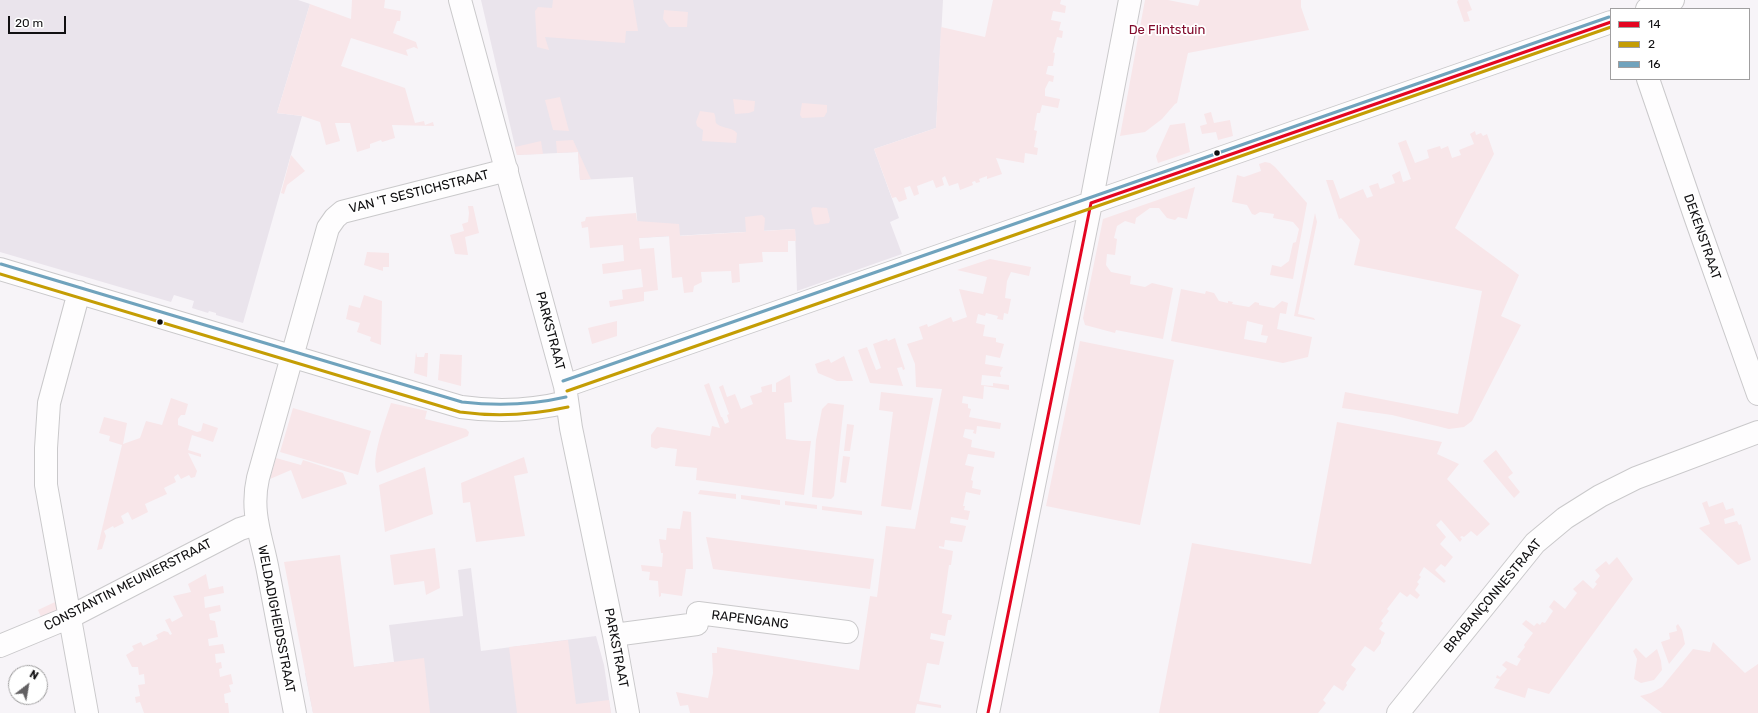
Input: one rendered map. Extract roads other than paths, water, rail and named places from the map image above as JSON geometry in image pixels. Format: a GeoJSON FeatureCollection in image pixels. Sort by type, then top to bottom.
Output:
{"type":"FeatureCollection","features":[{"type":"Feature","properties":{"kind":"street","name":"PARKSTRAAT"},"geometry":{"type":"LineString","coordinates":[[460,0],[507,170],[566,394],[628,713]]}},
{"type":"Feature","properties":{"kind":"street"},"geometry":{"type":"LineString","coordinates":[[988,713],[1091,203],[1130,0]]}},
{"type":"Feature","properties":{"kind":"street"},"geometry":{"type":"LineString","coordinates":[[1650,8],[1673,0]]}},
{"type":"Feature","properties":{"kind":"street"},"geometry":{"type":"LineString","coordinates":[[0,269],[460,407],[485,411],[525,410],[1091,203],[1610,22]]}},
{"type":"Feature","properties":{"kind":"street","name":"DEKENSTRAAT"},"geometry":{"type":"LineString","coordinates":[[1648,80],[1702,238],[1758,394]]}},
{"type":"Feature","properties":{"kind":"street","name":"VAN 'T SESTICHSTRAAT"},"geometry":{"type":"LineString","coordinates":[[256,524],[254,501],[255,490],[328,228],[335,218],[347,210],[507,170]]}},
{"type":"Feature","properties":{"kind":"street"},"geometry":{"type":"LineString","coordinates":[[79,292],[49,403],[46,448],[46,485],[87,713]]}},
{"type":"Feature","properties":{"kind":"street","name":"BRABANÇONNESTRAAT"},"geometry":{"type":"LineString","coordinates":[[1398,713],[1535,543],[1566,518],[1600,496],[1636,478],[1758,432]]}},
{"type":"Feature","properties":{"kind":"street","name":"CONSTANTIN MEUNIERSTRAAT"},"geometry":{"type":"LineString","coordinates":[[0,646],[70,618],[240,529],[256,524]]}},
{"type":"Feature","properties":{"kind":"street","name":"WELDADIGHEIDSSTRAAT"},"geometry":{"type":"LineString","coordinates":[[256,524],[267,563],[295,713]]}},
{"type":"Feature","properties":{"kind":"street","name":"RAPENGANG"},"geometry":{"type":"LineString","coordinates":[[614,635],[697,624],[698,613],[847,632]]}},
{"type":"Feature","properties":{"kind":"park label","name":"De Flintstuin"},"geometry":{"type":"Point","coordinates":[1167,30]}}]}
